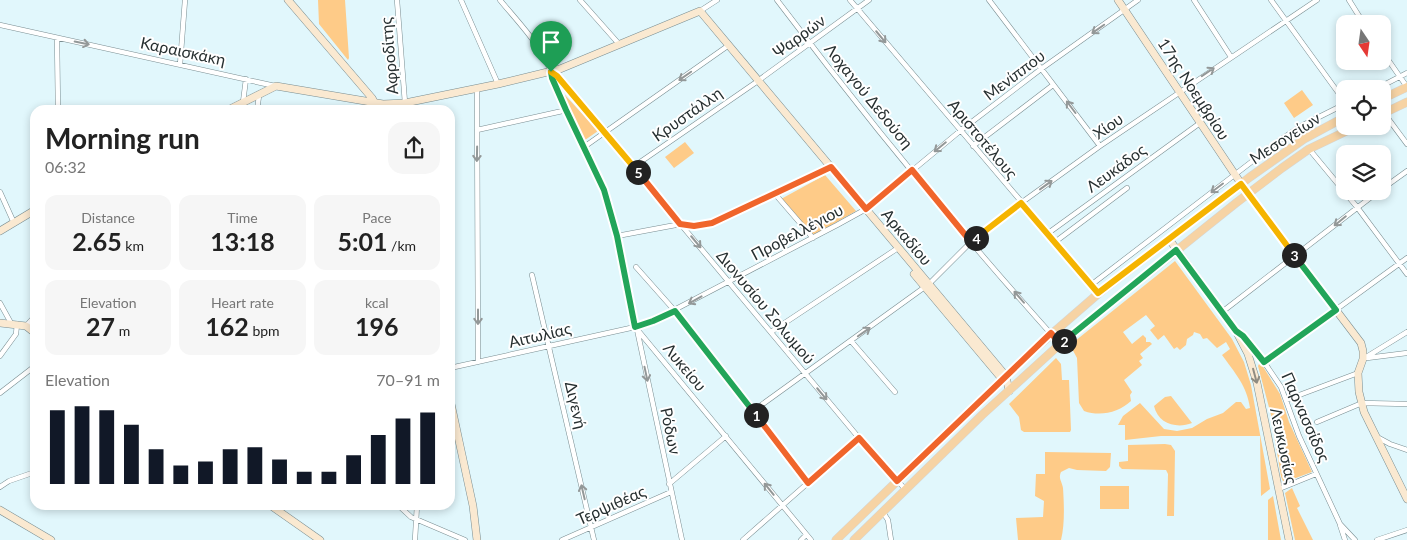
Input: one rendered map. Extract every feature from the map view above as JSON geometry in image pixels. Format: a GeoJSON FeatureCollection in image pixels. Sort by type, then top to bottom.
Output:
{"type":"FeatureCollection","features":[{"type":"Feature","properties":{"kind":"main road"},"geometry":{"type":"LineString","coordinates":[[1391,95],[1407,87]]}},
{"type":"Feature","properties":{"kind":"main road"},"geometry":{"type":"LineString","coordinates":[[1391,109],[1407,102]]}},
{"type":"Feature","properties":{"kind":"main road","name":"Μεσογείων"},"geometry":{"type":"LineString","coordinates":[[836,540],[1051,333],[1098,293],[1241,184],[1304,139],[1336,122]]}},
{"type":"Feature","properties":{"kind":"main road","name":"Μεσογείων"},"geometry":{"type":"LineString","coordinates":[[854,540],[905,489],[1060,344],[1248,194],[1309,150],[1339,135]]}},
{"type":"Feature","properties":{"kind":"street"},"geometry":{"type":"LineString","coordinates":[[180,65],[185,0]]}},
{"type":"Feature","properties":{"kind":"street"},"geometry":{"type":"LineString","coordinates":[[288,0],[375,104]]}},
{"type":"Feature","properties":{"kind":"street","name":"Αφροδίτης"},"geometry":{"type":"LineString","coordinates":[[397,0],[406,105]]}},
{"type":"Feature","properties":{"kind":"street"},"geometry":{"type":"LineString","coordinates":[[462,0],[498,84]]}},
{"type":"Feature","properties":{"kind":"street"},"geometry":{"type":"LineString","coordinates":[[500,0],[540,51],[551,72]]}},
{"type":"Feature","properties":{"kind":"street"},"geometry":{"type":"LineString","coordinates":[[580,0],[619,44]]}},
{"type":"Feature","properties":{"kind":"street"},"geometry":{"type":"LineString","coordinates":[[698,12],[717,0]]}},
{"type":"Feature","properties":{"kind":"street","name":"Λοχαγού Δεδούση"},"geometry":{"type":"LineString","coordinates":[[777,0],[809,43],[971,242],[1060,344]]}},
{"type":"Feature","properties":{"kind":"street","name":"Αριστοτέλους"},"geometry":{"type":"LineString","coordinates":[[850,0],[1098,293]]}},
{"type":"Feature","properties":{"kind":"street","name":"Ψαρρών"},"geometry":{"type":"LineString","coordinates":[[757,82],[869,0]]}},
{"type":"Feature","properties":{"kind":"street"},"geometry":{"type":"LineString","coordinates":[[989,0],[1100,146]]}},
{"type":"Feature","properties":{"kind":"street","name":"17ης Νοεμβρίου"},"geometry":{"type":"LineString","coordinates":[[1118,0],[1248,194],[1361,343],[1363,359]]}},
{"type":"Feature","properties":{"kind":"street","name":"Μενίππου"},"geometry":{"type":"LineString","coordinates":[[864,210],[960,131],[1138,0]]}},
{"type":"Feature","properties":{"kind":"street"},"geometry":{"type":"LineString","coordinates":[[1194,0],[1231,57]]}},
{"type":"Feature","properties":{"kind":"street"},"geometry":{"type":"LineString","coordinates":[[1271,0],[1336,90]]}},
{"type":"Feature","properties":{"kind":"street","name":"Χίου"},"geometry":{"type":"LineString","coordinates":[[752,410],[927,286],[971,242],[1021,203],[1180,91],[1317,0]]}},
{"type":"Feature","properties":{"kind":"street"},"geometry":{"type":"LineString","coordinates":[[1348,0],[1358,15]]}},
{"type":"Feature","properties":{"kind":"street","name":"Καραισκάκη"},"geometry":{"type":"LineString","coordinates":[[410,105],[551,72],[698,12]]}},
{"type":"Feature","properties":{"kind":"street","name":"Αρκαδίου"},"geometry":{"type":"LineString","coordinates":[[698,12],[1004,378],[1009,391]]}},
{"type":"Feature","properties":{"kind":"street","name":"Καραισκάκη"},"geometry":{"type":"LineString","coordinates":[[0,25],[246,80],[375,104],[390,105]]}},
{"type":"Feature","properties":{"kind":"street"},"geometry":{"type":"LineString","coordinates":[[56,38],[58,105]]}},
{"type":"Feature","properties":{"kind":"street"},"geometry":{"type":"LineString","coordinates":[[584,146],[727,46]]}},
{"type":"Feature","properties":{"kind":"street"},"geometry":{"type":"LineString","coordinates":[[1391,64],[1407,87]]}},
{"type":"Feature","properties":{"kind":"street","name":"Λυκείου"},"geometry":{"type":"LineString","coordinates":[[551,72],[566,110],[604,190],[617,236],[635,327],[810,540]]}},
{"type":"Feature","properties":{"kind":"street","name":"Διονυσίου Σολωμού"},"geometry":{"type":"LineString","coordinates":[[551,72],[557,76],[605,132],[859,438],[905,489]]}},
{"type":"Feature","properties":{"kind":"street"},"geometry":{"type":"LineString","coordinates":[[1391,82],[1407,74]]}},
{"type":"Feature","properties":{"kind":"street"},"geometry":{"type":"LineString","coordinates":[[243,103],[246,80]]}},
{"type":"Feature","properties":{"kind":"street","name":"Κρυστάλλη"},"geometry":{"type":"LineString","coordinates":[[633,167],[757,82]]}},
{"type":"Feature","properties":{"kind":"street"},"geometry":{"type":"LineString","coordinates":[[972,146],[1054,84]]}},
{"type":"Feature","properties":{"kind":"street"},"geometry":{"type":"LineString","coordinates":[[239,105],[276,86]]}},
{"type":"Feature","properties":{"kind":"street"},"geometry":{"type":"LineString","coordinates":[[477,88],[478,362]]}},
{"type":"Feature","properties":{"kind":"street"},"geometry":{"type":"LineString","coordinates":[[258,105],[259,96]]}},
{"type":"Feature","properties":{"kind":"street","name":"Μεσογείων"},"geometry":{"type":"LineString","coordinates":[[1091,285],[1301,126],[1336,108]]}},
{"type":"Feature","properties":{"kind":"street"},"geometry":{"type":"LineString","coordinates":[[477,130],[566,110]]}},
{"type":"Feature","properties":{"kind":"street","name":"Λευκάδος"},"geometry":{"type":"LineString","coordinates":[[1047,234],[1200,123]]}},
{"type":"Feature","properties":{"kind":"street"},"geometry":{"type":"LineString","coordinates":[[1391,123],[1407,144]]}},
{"type":"Feature","properties":{"kind":"street"},"geometry":{"type":"LineString","coordinates":[[1309,150],[1357,207],[1407,274]]}},
{"type":"Feature","properties":{"kind":"street"},"geometry":{"type":"LineString","coordinates":[[617,236],[680,224],[694,226],[712,223],[829,168]]}},
{"type":"Feature","properties":{"kind":"street"},"geometry":{"type":"LineString","coordinates":[[1391,183],[1407,171]]}},
{"type":"Feature","properties":{"kind":"street"},"geometry":{"type":"LineString","coordinates":[[1055,242],[1127,188]]}},
{"type":"Feature","properties":{"kind":"street"},"geometry":{"type":"LineString","coordinates":[[0,192],[14,223]]}},
{"type":"Feature","properties":{"kind":"street"},"geometry":{"type":"LineString","coordinates":[[775,194],[813,238]]}},
{"type":"Feature","properties":{"kind":"street"},"geometry":{"type":"LineString","coordinates":[[1222,312],[1367,200]]}},
{"type":"Feature","properties":{"kind":"street","name":"Αρκαδίου"},"geometry":{"type":"LineString","coordinates":[[864,210],[895,250],[927,286]]}},
{"type":"Feature","properties":{"kind":"street","name":"Προβελλέγιου"},"geometry":{"type":"LineString","coordinates":[[635,327],[675,311],[864,210]]}},
{"type":"Feature","properties":{"kind":"street"},"geometry":{"type":"LineString","coordinates":[[0,231],[30,213]]}},
{"type":"Feature","properties":{"kind":"street","name":"Παρνασσίδος"},"geometry":{"type":"LineString","coordinates":[[1169,239],[1236,331],[1243,336],[1264,362],[1281,387],[1299,436],[1340,524],[1355,540]]}},
{"type":"Feature","properties":{"kind":"street"},"geometry":{"type":"LineString","coordinates":[[771,332],[895,250]]}},
{"type":"Feature","properties":{"kind":"street"},"geometry":{"type":"LineString","coordinates":[[1264,362],[1407,258]]}},
{"type":"Feature","properties":{"kind":"street"},"geometry":{"type":"LineString","coordinates":[[636,267],[675,311],[808,483]]}},
{"type":"Feature","properties":{"kind":"street","name":"Διγενή"},"geometry":{"type":"LineString","coordinates":[[532,275],[550,345],[594,540]]}},
{"type":"Feature","properties":{"kind":"street"},"geometry":{"type":"LineString","coordinates":[[0,303],[14,324],[16,334],[0,356]]}},
{"type":"Feature","properties":{"kind":"street"},"geometry":{"type":"LineString","coordinates":[[0,322],[26,326],[30,329]]}},
{"type":"Feature","properties":{"kind":"street"},"geometry":{"type":"LineString","coordinates":[[26,326],[30,322]]}},
{"type":"Feature","properties":{"kind":"street","name":"Αιτωλίας"},"geometry":{"type":"LineString","coordinates":[[455,367],[635,327]]}},
{"type":"Feature","properties":{"kind":"street","name":"Ρόδων"},"geometry":{"type":"LineString","coordinates":[[635,327],[682,540]]}},
{"type":"Feature","properties":{"kind":"street","name":"Λευκωσίας"},"geometry":{"type":"LineString","coordinates":[[1236,331],[1248,354],[1253,369],[1280,489],[1289,540]]}},
{"type":"Feature","properties":{"kind":"street"},"geometry":{"type":"LineString","coordinates":[[1407,332],[1363,359],[1358,372],[1364,412],[1407,499]]}},
{"type":"Feature","properties":{"kind":"street"},"geometry":{"type":"LineString","coordinates":[[850,341],[895,392]]}},
{"type":"Feature","properties":{"kind":"street"},"geometry":{"type":"LineString","coordinates":[[1363,359],[1407,353]]}},
{"type":"Feature","properties":{"kind":"street"},"geometry":{"type":"LineString","coordinates":[[0,393],[30,370]]}},
{"type":"Feature","properties":{"kind":"street"},"geometry":{"type":"LineString","coordinates":[[1286,400],[1358,372]]}},
{"type":"Feature","properties":{"kind":"street"},"geometry":{"type":"LineString","coordinates":[[1317,422],[1362,403],[1407,404]]}},
{"type":"Feature","properties":{"kind":"street"},"geometry":{"type":"LineString","coordinates":[[455,422],[473,506],[478,540]]}},
{"type":"Feature","properties":{"kind":"street"},"geometry":{"type":"LineString","coordinates":[[669,484],[726,436]]}},
{"type":"Feature","properties":{"kind":"street"},"geometry":{"type":"LineString","coordinates":[[1376,436],[1390,444],[1407,450]]}},
{"type":"Feature","properties":{"kind":"street"},"geometry":{"type":"LineString","coordinates":[[743,540],[859,438]]}},
{"type":"Feature","properties":{"kind":"street"},"geometry":{"type":"LineString","coordinates":[[0,487],[30,474]]}},
{"type":"Feature","properties":{"kind":"street"},"geometry":{"type":"LineString","coordinates":[[1280,489],[1316,474]]}},
{"type":"Feature","properties":{"kind":"street","name":"Τερψιθέας"},"geometry":{"type":"LineString","coordinates":[[562,540],[671,492]]}},
{"type":"Feature","properties":{"kind":"street"},"geometry":{"type":"LineString","coordinates":[[0,510],[51,540]]}},
{"type":"Feature","properties":{"kind":"street"},"geometry":{"type":"LineString","coordinates":[[277,510],[320,540]]}},
{"type":"Feature","properties":{"kind":"street"},"geometry":{"type":"LineString","coordinates":[[402,510],[416,520],[465,540]]}},
{"type":"Feature","properties":{"kind":"street"},"geometry":{"type":"LineString","coordinates":[[415,540],[417,510]]}},
{"type":"Feature","properties":{"kind":"street"},"geometry":{"type":"LineString","coordinates":[[882,511],[888,520],[891,540]]}},
{"type":"Feature","properties":{"kind":"street"},"geometry":{"type":"LineString","coordinates":[[1340,524],[1345,540]]}},
{"type":"Feature","properties":{"kind":"street"},"geometry":{"type":"LineString","coordinates":[[1377,540],[1407,530]]}},
{"type":"Feature","properties":{"kind":"street"},"geometry":{"type":"LineString","coordinates":[[801,540],[806,535]]}},
{"type":"Feature","properties":{"kind":"shaded area"},"geometry":{"type":"Polygon","coordinates":[[[318,0],[345,0],[348,60],[319,24],[318,0]]]}},
{"type":"Feature","properties":{"kind":"shaded area"},"geometry":{"type":"Polygon","coordinates":[[[1302,90],[1313,105],[1294,118],[1284,103],[1302,90]]]}},
{"type":"Feature","properties":{"kind":"shaded area"},"geometry":{"type":"Polygon","coordinates":[[[565,95],[598,131],[585,140],[563,96],[565,95]]]}},
{"type":"Feature","properties":{"kind":"shaded area"},"geometry":{"type":"Polygon","coordinates":[[[685,142],[694,153],[674,168],[665,157],[685,142]]]}},
{"type":"Feature","properties":{"kind":"shaded area"},"geometry":{"type":"Polygon","coordinates":[[[825,175],[856,211],[814,235],[781,199],[825,175]]]}},
{"type":"Feature","properties":{"kind":"shaded area"},"geometry":{"type":"Polygon","coordinates":[[[1175,261],[1232,339],[1244,362],[1251,385],[1270,489],[1261,496],[1260,436],[1161,436],[1125,440],[1125,425],[1118,425],[1123,416],[1140,403],[1164,429],[1177,431],[1192,428],[1207,419],[1223,413],[1236,402],[1241,402],[1246,409],[1250,408],[1243,386],[1222,355],[1230,349],[1226,342],[1217,348],[1207,338],[1203,339],[1200,334],[1194,332],[1187,339],[1186,345],[1180,350],[1177,347],[1174,349],[1164,335],[1158,340],[1150,330],[1155,326],[1146,315],[1123,332],[1132,344],[1143,335],[1146,338],[1146,342],[1152,344],[1140,354],[1143,358],[1139,361],[1142,365],[1124,380],[1132,392],[1130,395],[1131,401],[1115,411],[1097,414],[1084,411],[1079,403],[1077,358],[1070,345],[1175,261]]]}},
{"type":"Feature","properties":{"kind":"shaded area"},"geometry":{"type":"Polygon","coordinates":[[[1056,358],[1061,364],[1062,380],[1069,380],[1071,430],[1070,432],[1024,432],[1021,430],[1019,417],[1009,404],[1056,358]]]}},
{"type":"Feature","properties":{"kind":"shaded area"},"geometry":{"type":"Polygon","coordinates":[[[1259,364],[1262,365],[1280,394],[1289,422],[1312,472],[1285,482],[1281,477],[1271,415],[1259,364]]]}},
{"type":"Feature","properties":{"kind":"shaded area"},"geometry":{"type":"Polygon","coordinates":[[[1171,396],[1192,423],[1186,425],[1169,424],[1156,412],[1154,406],[1165,397],[1171,396]]]}},
{"type":"Feature","properties":{"kind":"shaded area"},"geometry":{"type":"Polygon","coordinates":[[[1128,445],[1171,445],[1175,451],[1174,516],[1167,516],[1168,474],[1166,470],[1122,469],[1119,466],[1119,462],[1128,461],[1128,445]]]}},
{"type":"Feature","properties":{"kind":"shaded area"},"geometry":{"type":"Polygon","coordinates":[[[1045,452],[1111,453],[1110,467],[1106,471],[1069,468],[1061,472],[1064,514],[1061,540],[1018,540],[1016,518],[1043,517],[1044,501],[1035,496],[1036,474],[1045,474],[1045,452]]]}},
{"type":"Feature","properties":{"kind":"shaded area"},"geometry":{"type":"Polygon","coordinates":[[[1100,486],[1129,486],[1129,509],[1100,509],[1100,486]]]}},
{"type":"Feature","properties":{"kind":"shaded area"},"geometry":{"type":"Polygon","coordinates":[[[1292,488],[1300,506],[1297,508],[1313,540],[1295,540],[1285,493],[1292,488]]]}},
{"type":"Feature","properties":{"kind":"shaded area"},"geometry":{"type":"Polygon","coordinates":[[[1273,496],[1281,540],[1268,540],[1268,500],[1273,496]]]}},
{"type":"Feature","properties":{"kind":"route"},"geometry":{"type":"LineString","coordinates":[[551,72],[557,76],[605,132],[680,224],[694,226],[712,223],[831,167],[866,209],[912,170],[971,242],[1021,203],[1098,293],[1241,184],[1336,310],[1264,362],[1243,336],[1236,331],[1176,250],[1060,344],[1051,333],[897,481],[859,438],[808,483],[675,311],[635,327],[617,236],[604,190],[566,110],[551,72]]}}]}
